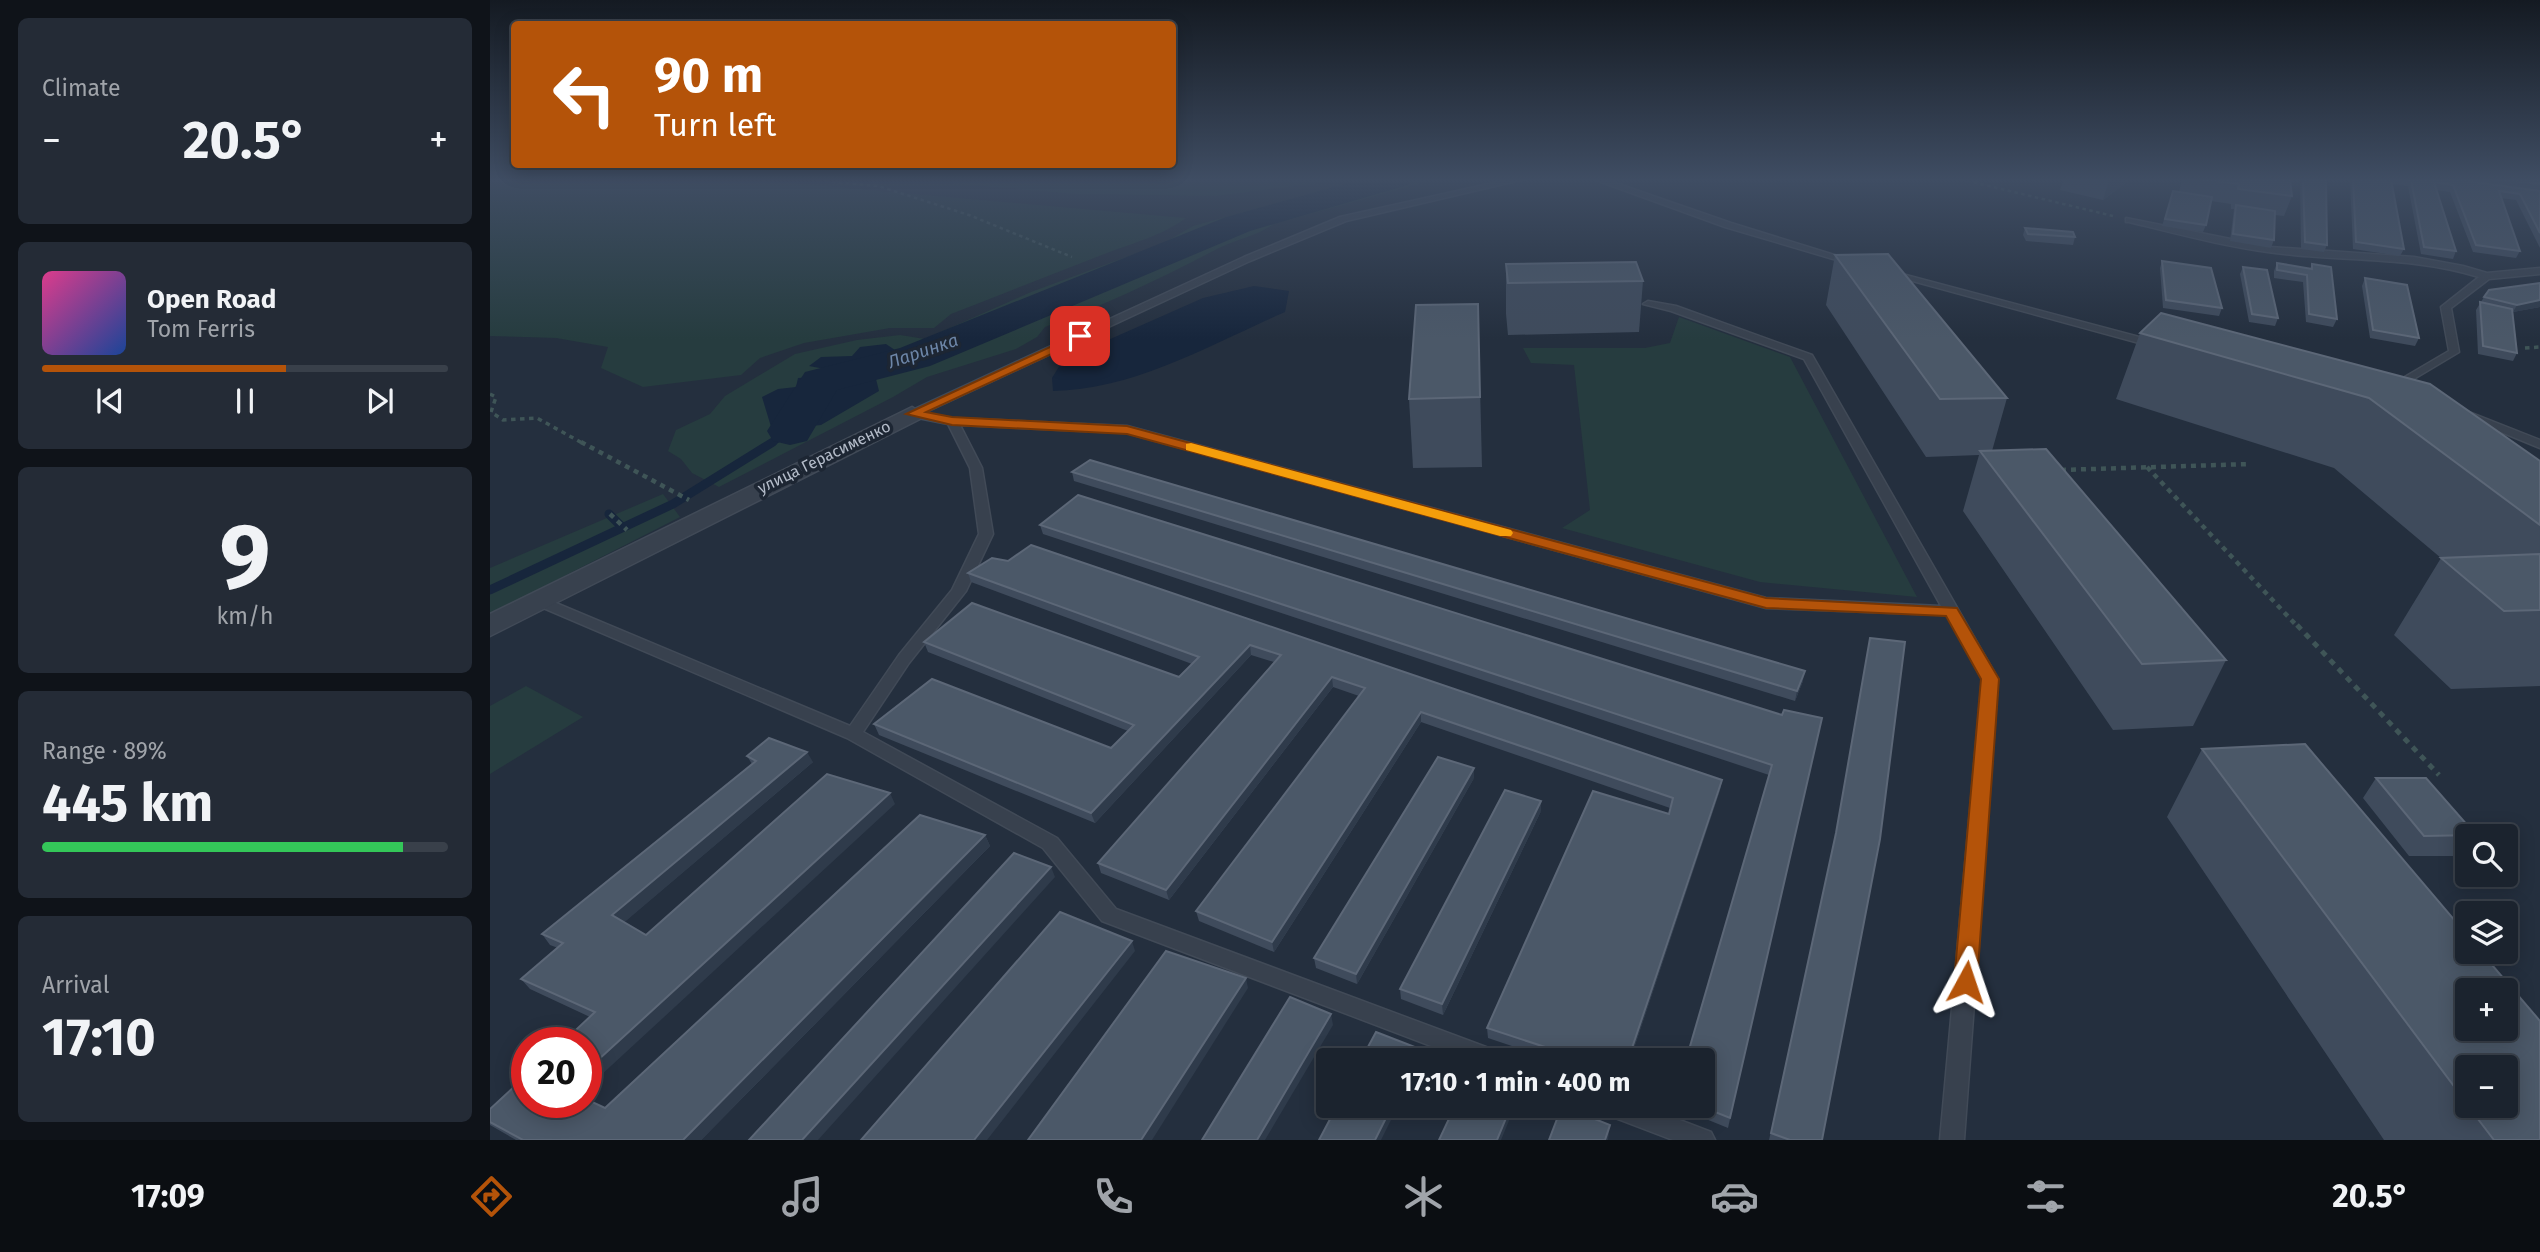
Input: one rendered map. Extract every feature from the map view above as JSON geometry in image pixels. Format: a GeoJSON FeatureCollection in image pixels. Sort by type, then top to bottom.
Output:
{"type":"FeatureCollection","features":[{"type":"Feature","properties":{"kind":"street","name":"улица Герасименко"},"geometry":{"type":"LineString","coordinates":[[490,626],[912,414]]}},
{"type":"Feature","properties":{"kind":"lane","name":"улица Герасименко"},"geometry":{"type":"LineString","coordinates":[[912,414],[1247,258],[1311,232]]}},
{"type":"Feature","properties":{"kind":"lane"},"geometry":{"type":"LineString","coordinates":[[1752,232],[1869,267]]}},
{"type":"Feature","properties":{"kind":"lane"},"geometry":{"type":"LineString","coordinates":[[2183,232],[2252,248],[2325,255],[2420,259],[2457,266],[2486,276],[2540,271]]}},
{"type":"Feature","properties":{"kind":"lane"},"geometry":{"type":"LineString","coordinates":[[1882,270],[2171,348]]}},
{"type":"Feature","properties":{"kind":"lane"},"geometry":{"type":"LineString","coordinates":[[2406,382],[2455,352],[2446,307],[2486,276]]}},
{"type":"Feature","properties":{"kind":"lane"},"geometry":{"type":"LineString","coordinates":[[1648,304],[1673,308],[1808,357],[1990,679],[1952,1140]]}},
{"type":"Feature","properties":{"kind":"lane"},"geometry":{"type":"LineString","coordinates":[[2448,407],[2540,444]]}},
{"type":"Feature","properties":{"kind":"lane"},"geometry":{"type":"LineString","coordinates":[[912,414],[952,421],[1127,430],[1766,603],[1951,611]]}},
{"type":"Feature","properties":{"kind":"lane"},"geometry":{"type":"LineString","coordinates":[[853,734],[904,659],[960,590],[986,534],[976,468],[952,421]]}},
{"type":"Feature","properties":{"kind":"lane"},"geometry":{"type":"LineString","coordinates":[[539,601],[853,734],[1050,843],[1109,915],[1462,1048]]}},
{"type":"Feature","properties":{"kind":"lane"},"geometry":{"type":"LineString","coordinates":[[1645,1118],[1703,1140]]}},
{"type":"Feature","properties":{"kind":"path"},"geometry":{"type":"LineString","coordinates":[[1011,232],[1072,257]]}},
{"type":"Feature","properties":{"kind":"path"},"geometry":{"type":"LineString","coordinates":[[2525,348],[2540,347]]}},
{"type":"Feature","properties":{"kind":"path"},"geometry":{"type":"LineString","coordinates":[[490,394],[496,397],[491,412],[503,420],[537,418],[689,500]]}},
{"type":"Feature","properties":{"kind":"path"},"geometry":{"type":"LineString","coordinates":[[2055,470],[2250,464]]}},
{"type":"Feature","properties":{"kind":"path"},"geometry":{"type":"LineString","coordinates":[[2147,467],[2439,775]]}},
{"type":"Feature","properties":{"kind":"path"},"geometry":{"type":"LineString","coordinates":[[610,514],[629,531]]}},
{"type":"Feature","properties":{"kind":"green space"},"geometry":{"type":"Polygon","coordinates":[[[490,232],[1162,232],[951,314],[934,328],[890,328],[804,343],[760,358],[741,375],[643,387],[601,368],[608,347],[556,338],[490,336],[490,232]]]}},
{"type":"Feature","properties":{"kind":"green space"},"geometry":{"type":"Polygon","coordinates":[[[1182,232],[1260,232],[1219,248],[1089,310],[1045,327],[1037,337],[1016,349],[927,377],[719,487],[692,473],[681,459],[668,451],[676,430],[710,414],[725,396],[795,354],[857,340],[900,335],[925,339],[1031,292],[1164,243],[1182,232]]]}},
{"type":"Feature","properties":{"kind":"green space"},"geometry":{"type":"Polygon","coordinates":[[[1679,317],[1790,357],[1917,597],[1760,582],[1562,528],[1590,510],[1574,365],[1531,363],[1523,348],[1645,348],[1670,343],[1679,317]]]}},
{"type":"Feature","properties":{"kind":"green space"},"geometry":{"type":"Polygon","coordinates":[[[663,494],[680,517],[490,614],[490,568],[663,494]]]}},
{"type":"Feature","properties":{"kind":"green space"},"geometry":{"type":"Polygon","coordinates":[[[526,686],[583,717],[490,774],[490,706],[526,686]]]}},
{"type":"Feature","properties":{"kind":"water"},"geometry":{"type":"Polygon","coordinates":[[[1254,286],[1289,291],[1285,312],[1201,351],[1143,374],[1083,389],[1053,391],[1052,378],[1063,360],[1203,298],[1254,286]]]}},
{"type":"Feature","properties":{"kind":"water"},"geometry":{"type":"Polygon","coordinates":[[[886,344],[898,352],[915,357],[891,373],[875,375],[879,391],[821,425],[772,430],[762,397],[778,389],[796,387],[798,378],[813,377],[825,369],[809,366],[821,357],[852,356],[860,347],[886,344]]]}},
{"type":"Feature","properties":{"kind":"building"},"geometry":{"type":"Polygon","coordinates":[[[2073,232],[2075,237],[2028,234],[2073,232]]]}},
{"type":"Feature","properties":{"kind":"building"},"geometry":{"type":"Polygon","coordinates":[[[2274,232],[2274,240],[2233,234],[2274,232]]]}},
{"type":"Feature","properties":{"kind":"building"},"geometry":{"type":"Polygon","coordinates":[[[2305,232],[2327,232],[2327,245],[2305,242],[2305,232]]]}},
{"type":"Feature","properties":{"kind":"building"},"geometry":{"type":"Polygon","coordinates":[[[2356,232],[2401,232],[2404,249],[2356,242],[2356,232]]]}},
{"type":"Feature","properties":{"kind":"building"},"geometry":{"type":"Polygon","coordinates":[[[2421,232],[2450,232],[2456,251],[2424,247],[2421,232]]]}},
{"type":"Feature","properties":{"kind":"building"},"geometry":{"type":"Polygon","coordinates":[[[2471,232],[2513,232],[2520,251],[2476,245],[2471,232]]]}},
{"type":"Feature","properties":{"kind":"building"},"geometry":{"type":"Polygon","coordinates":[[[1888,254],[2007,398],[1940,399],[1835,255],[1888,254]]]}},
{"type":"Feature","properties":{"kind":"building"},"geometry":{"type":"Polygon","coordinates":[[[2162,261],[2211,268],[2222,308],[2166,300],[2162,261]]]}},
{"type":"Feature","properties":{"kind":"building"},"geometry":{"type":"Polygon","coordinates":[[[1636,262],[1643,281],[1508,283],[1506,264],[1636,262]]]}},
{"type":"Feature","properties":{"kind":"building"},"geometry":{"type":"Polygon","coordinates":[[[2277,263],[2312,269],[2312,264],[2331,267],[2337,319],[2309,314],[2307,275],[2277,270],[2277,263]]]}},
{"type":"Feature","properties":{"kind":"building"},"geometry":{"type":"Polygon","coordinates":[[[2243,267],[2267,270],[2278,318],[2252,314],[2243,267]]]}},
{"type":"Feature","properties":{"kind":"building"},"geometry":{"type":"Polygon","coordinates":[[[2365,278],[2407,285],[2419,338],[2373,330],[2365,278]]]}},
{"type":"Feature","properties":{"kind":"building"},"geometry":{"type":"Polygon","coordinates":[[[2540,283],[2540,300],[2517,305],[2484,297],[2489,290],[2540,283]]]}},
{"type":"Feature","properties":{"kind":"building"},"geometry":{"type":"Polygon","coordinates":[[[2480,302],[2512,309],[2517,353],[2483,346],[2480,302]]]}},
{"type":"Feature","properties":{"kind":"building"},"geometry":{"type":"Polygon","coordinates":[[[1478,304],[1480,397],[1409,399],[1416,305],[1478,304]]]}},
{"type":"Feature","properties":{"kind":"building"},"geometry":{"type":"Polygon","coordinates":[[[2161,313],[2430,384],[2540,461],[2540,525],[2369,398],[2140,333],[2161,313]]]}},
{"type":"Feature","properties":{"kind":"building"},"geometry":{"type":"Polygon","coordinates":[[[2046,449],[2226,660],[2142,664],[1980,451],[2046,449]]]}},
{"type":"Feature","properties":{"kind":"building"},"geometry":{"type":"Polygon","coordinates":[[[1090,460],[1805,671],[1797,691],[1072,472],[1090,460]]]}},
{"type":"Feature","properties":{"kind":"building"},"geometry":{"type":"Polygon","coordinates":[[[1078,495],[1782,715],[1784,710],[1822,718],[1730,1118],[1715,1112],[1715,1048],[1689,1048],[1772,765],[1040,525],[1078,495]]]}},
{"type":"Feature","properties":{"kind":"building"},"geometry":{"type":"Polygon","coordinates":[[[1031,545],[1722,780],[1632,1048],[1548,1048],[1487,1028],[1593,791],[1669,814],[1673,798],[1421,712],[1272,942],[1196,911],[1365,688],[1332,677],[1166,890],[1098,863],[1281,655],[1250,645],[1091,813],[874,724],[932,679],[1111,748],[1134,725],[924,642],[972,603],[1179,677],[1199,657],[968,573],[992,558],[1008,561],[1031,545]]]}},
{"type":"Feature","properties":{"kind":"building"},"geometry":{"type":"Polygon","coordinates":[[[2540,554],[2540,610],[2504,611],[2441,558],[2540,554]]]}},
{"type":"Feature","properties":{"kind":"building"},"geometry":{"type":"Polygon","coordinates":[[[1870,638],[1905,642],[1880,839],[1822,1140],[1790,1140],[1771,1133],[1836,833],[1870,638]]]}},
{"type":"Feature","properties":{"kind":"building"},"geometry":{"type":"Polygon","coordinates":[[[769,738],[807,752],[612,915],[646,935],[827,774],[890,793],[602,1056],[602,1027],[579,1027],[595,1012],[521,979],[563,943],[542,934],[756,761],[747,756],[769,738]]]}},
{"type":"Feature","properties":{"kind":"building"},"geometry":{"type":"Polygon","coordinates":[[[2305,744],[2455,921],[2455,964],[2491,964],[2503,978],[2455,978],[2455,1041],[2518,1041],[2518,995],[2540,1021],[2540,1140],[2494,1140],[2477,1118],[2518,1118],[2518,1055],[2455,1055],[2455,1088],[2202,749],[2305,744]]]}},
{"type":"Feature","properties":{"kind":"building"},"geometry":{"type":"Polygon","coordinates":[[[1438,757],[1474,768],[1356,974],[1314,958],[1438,757]]]}},
{"type":"Feature","properties":{"kind":"building"},"geometry":{"type":"Polygon","coordinates":[[[2376,778],[2426,778],[2466,824],[2455,824],[2455,835],[2424,836],[2376,778]]]}},
{"type":"Feature","properties":{"kind":"building"},"geometry":{"type":"Polygon","coordinates":[[[1505,790],[1541,801],[1442,1004],[1400,989],[1505,790]]]}},
{"type":"Feature","properties":{"kind":"building"},"geometry":{"type":"Polygon","coordinates":[[[920,815],[985,835],[683,1140],[523,1140],[490,1122],[490,1109],[511,1090],[511,1118],[602,1118],[602,1107],[605,1108],[920,815]]]}},
{"type":"Feature","properties":{"kind":"building"},"geometry":{"type":"Polygon","coordinates":[[[1014,853],[1051,867],[802,1140],[749,1140],[1014,853]]]}},
{"type":"Feature","properties":{"kind":"building"},"geometry":{"type":"Polygon","coordinates":[[[1060,912],[1132,941],[974,1140],[861,1140],[1060,912]]]}},
{"type":"Feature","properties":{"kind":"building"},"geometry":{"type":"Polygon","coordinates":[[[1166,951],[1246,978],[1141,1140],[1028,1140],[1166,951]]]}},
{"type":"Feature","properties":{"kind":"building"},"geometry":{"type":"Polygon","coordinates":[[[1290,997],[1331,1014],[1257,1140],[1202,1140],[1290,997]]]}},
{"type":"Feature","properties":{"kind":"building"},"geometry":{"type":"Polygon","coordinates":[[[1376,1032],[1417,1048],[1367,1048],[1376,1032]]]}},
{"type":"Feature","properties":{"kind":"building"},"geometry":{"type":"Polygon","coordinates":[[[1331,1118],[1386,1118],[1375,1140],[1319,1140],[1331,1118]]]}},
{"type":"Feature","properties":{"kind":"building"},"geometry":{"type":"Polygon","coordinates":[[[1449,1118],[1506,1118],[1497,1140],[1439,1140],[1449,1118]]]}},
{"type":"Feature","properties":{"kind":"building"},"geometry":{"type":"Polygon","coordinates":[[[1557,1118],[1592,1118],[1610,1125],[1605,1140],[1549,1140],[1557,1118]]]}},
{"type":"Feature","properties":{"kind":"waterway","name":"Ларинка"},"geometry":{"type":"LineString","coordinates":[[790,431],[820,381],[915,357],[1218,232]]}},
{"type":"Feature","properties":{"kind":"waterway","name":"Ларинка"},"geometry":{"type":"LineString","coordinates":[[770,444],[790,431]]}},
{"type":"Feature","properties":{"kind":"waterway","name":"Ларинка"},"geometry":{"type":"LineString","coordinates":[[490,590],[673,504],[773,442]]}},
{"type":"Feature","properties":{"kind":"waterway"},"geometry":{"type":"LineString","coordinates":[[609,514],[622,527]]}},
{"type":"Feature","properties":{"kind":"slow traffic"},"geometry":{"type":"LineString","coordinates":[[1191,447],[1506,533]]}},
{"type":"Feature","properties":{"kind":"route"},"geometry":{"type":"LineString","coordinates":[[1080,336],[912,414],[952,421],[1127,430],[1766,603],[1951,611],[1990,679],[1966,982]]}}]}
